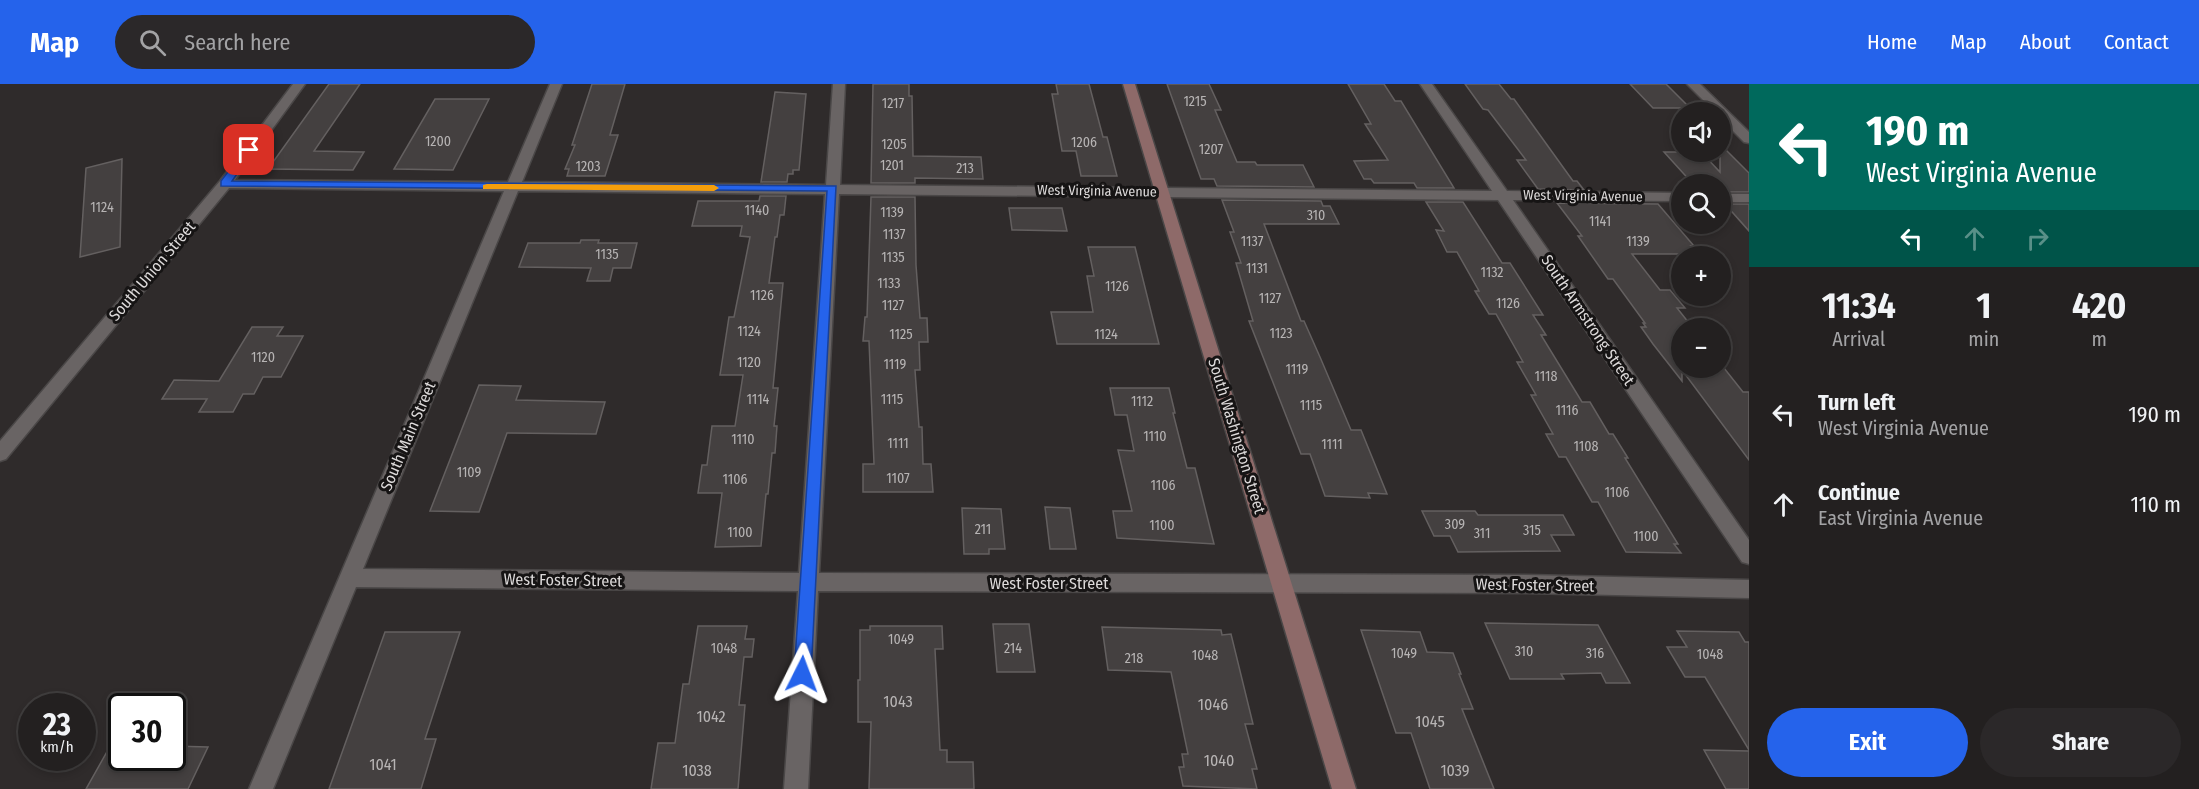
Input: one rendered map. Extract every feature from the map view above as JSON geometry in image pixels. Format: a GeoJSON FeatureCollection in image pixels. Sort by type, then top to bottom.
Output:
{"type":"FeatureCollection","features":[{"type":"Feature","properties":{"kind":"main road","name":"South Washington Street"},"geometry":{"type":"LineString","coordinates":[[1129,84],[1344,789]]}},
{"type":"Feature","properties":{"kind":"street","name":"South Union Street"},"geometry":{"type":"LineString","coordinates":[[0,453],[225,184],[299,84]]}},
{"type":"Feature","properties":{"kind":"street","name":"South Main Street"},"geometry":{"type":"LineString","coordinates":[[261,789],[556,84]]}},
{"type":"Feature","properties":{"kind":"street"},"geometry":{"type":"LineString","coordinates":[[796,789],[838,84]]}},
{"type":"Feature","properties":{"kind":"street","name":"South Armstrong Street"},"geometry":{"type":"LineString","coordinates":[[1426,84],[1749,556]]}},
{"type":"Feature","properties":{"kind":"street"},"geometry":{"type":"LineString","coordinates":[[1693,84],[1749,138]]}},
{"type":"Feature","properties":{"kind":"street","name":"West Virginia Avenue"},"geometry":{"type":"LineString","coordinates":[[225,184],[1671,197]]}},
{"type":"Feature","properties":{"kind":"street"},"geometry":{"type":"LineString","coordinates":[[1731,198],[1749,198]]}},
{"type":"Feature","properties":{"kind":"street","name":"West Foster Street"},"geometry":{"type":"LineString","coordinates":[[349,578],[1526,584],[1749,589]]}},
{"type":"Feature","properties":{"kind":"building"},"geometry":{"type":"Polygon","coordinates":[[[329,84],[360,84],[314,151],[364,152],[353,170],[268,169],[329,84]]]}},
{"type":"Feature","properties":{"kind":"building"},"geometry":{"type":"Polygon","coordinates":[[[592,84],[625,84],[610,135],[618,135],[605,176],[567,176],[569,169],[565,169],[575,145],[572,145],[592,84]]]}},
{"type":"Feature","properties":{"kind":"building"},"geometry":{"type":"Polygon","coordinates":[[[873,84],[909,84],[909,96],[912,96],[913,156],[981,157],[983,179],[915,178],[915,183],[871,183],[873,84]]]}},
{"type":"Feature","properties":{"kind":"building"},"geometry":{"type":"Polygon","coordinates":[[[1056,84],[1089,84],[1103,137],[1107,137],[1117,176],[1081,176],[1076,151],[1062,151],[1052,94],[1058,94],[1056,84]]]}},
{"type":"Feature","properties":{"kind":"building"},"geometry":{"type":"Polygon","coordinates":[[[1167,84],[1209,84],[1221,110],[1215,110],[1237,162],[1255,162],[1257,165],[1303,165],[1314,187],[1217,186],[1214,179],[1201,179],[1167,84]]]}},
{"type":"Feature","properties":{"kind":"building"},"geometry":{"type":"Polygon","coordinates":[[[1348,84],[1384,84],[1395,101],[1401,101],[1454,188],[1417,188],[1414,183],[1374,183],[1371,179],[1364,179],[1354,161],[1388,160],[1365,124],[1371,124],[1348,84]]]}},
{"type":"Feature","properties":{"kind":"building"},"geometry":{"type":"Polygon","coordinates":[[[1465,84],[1499,84],[1511,99],[1514,99],[1573,181],[1577,181],[1584,190],[1538,189],[1517,160],[1526,160],[1465,84]]]}},
{"type":"Feature","properties":{"kind":"building"},"geometry":{"type":"Polygon","coordinates":[[[1630,84],[1666,84],[1684,102],[1671,102],[1671,108],[1653,108],[1630,84]]]}},
{"type":"Feature","properties":{"kind":"building"},"geometry":{"type":"Polygon","coordinates":[[[775,92],[806,94],[799,170],[793,170],[793,174],[788,174],[787,182],[761,182],[775,92]]]}},
{"type":"Feature","properties":{"kind":"building"},"geometry":{"type":"Polygon","coordinates":[[[435,99],[489,99],[453,170],[394,169],[435,99]]]}},
{"type":"Feature","properties":{"kind":"building"},"geometry":{"type":"Polygon","coordinates":[[[1664,152],[1671,152],[1671,160],[1664,152]]]}},
{"type":"Feature","properties":{"kind":"building"},"geometry":{"type":"Polygon","coordinates":[[[1731,155],[1749,173],[1749,192],[1731,192],[1731,174],[1684,174],[1673,162],[1710,162],[1720,172],[1720,162],[1731,162],[1731,155]]]}},
{"type":"Feature","properties":{"kind":"building"},"geometry":{"type":"Polygon","coordinates":[[[122,159],[120,247],[80,257],[86,168],[122,159]]]}},
{"type":"Feature","properties":{"kind":"building"},"geometry":{"type":"Polygon","coordinates":[[[760,196],[786,196],[784,215],[780,215],[777,237],[775,237],[769,283],[783,283],[773,388],[778,388],[774,426],[777,426],[775,453],[772,453],[761,546],[715,547],[722,493],[698,493],[702,465],[707,465],[712,426],[735,426],[743,375],[720,375],[729,317],[734,317],[750,237],[740,236],[742,226],[692,226],[698,201],[759,201],[760,196]]]}},
{"type":"Feature","properties":{"kind":"building"},"geometry":{"type":"Polygon","coordinates":[[[871,197],[915,197],[916,265],[920,318],[927,318],[928,342],[919,342],[920,370],[915,370],[919,427],[922,427],[923,464],[931,464],[933,492],[863,492],[863,464],[874,464],[869,341],[863,341],[865,317],[867,317],[871,197]]]}},
{"type":"Feature","properties":{"kind":"building"},"geometry":{"type":"Polygon","coordinates":[[[1222,200],[1321,201],[1323,206],[1330,206],[1339,224],[1264,224],[1301,321],[1304,321],[1351,430],[1361,430],[1387,494],[1368,493],[1370,498],[1325,496],[1310,454],[1301,454],[1249,321],[1253,321],[1236,263],[1241,263],[1230,232],[1234,232],[1222,200]]]}},
{"type":"Feature","properties":{"kind":"building"},"geometry":{"type":"Polygon","coordinates":[[[1426,202],[1463,202],[1502,263],[1510,263],[1543,315],[1533,315],[1546,335],[1541,335],[1582,402],[1590,402],[1609,434],[1613,434],[1628,458],[1625,458],[1678,544],[1674,544],[1681,553],[1626,552],[1598,502],[1592,502],[1566,457],[1559,457],[1546,434],[1553,434],[1531,395],[1536,395],[1517,362],[1523,362],[1496,314],[1489,314],[1475,291],[1479,291],[1457,252],[1447,252],[1436,230],[1444,231],[1426,202]]]}},
{"type":"Feature","properties":{"kind":"building"},"geometry":{"type":"Polygon","coordinates":[[[1557,203],[1658,204],[1671,219],[1671,234],[1684,234],[1694,246],[1671,246],[1671,254],[1632,254],[1660,290],[1671,291],[1671,306],[1685,308],[1677,308],[1685,318],[1671,318],[1671,367],[1641,327],[1646,327],[1643,323],[1645,323],[1613,279],[1608,279],[1578,236],[1582,236],[1557,203]]]}},
{"type":"Feature","properties":{"kind":"building"},"geometry":{"type":"Polygon","coordinates":[[[1731,204],[1749,204],[1749,231],[1731,211],[1731,204]]]}},
{"type":"Feature","properties":{"kind":"building"},"geometry":{"type":"Polygon","coordinates":[[[1009,208],[1062,208],[1067,231],[1012,230],[1009,208]]]}},
{"type":"Feature","properties":{"kind":"building"},"geometry":{"type":"Polygon","coordinates":[[[581,240],[599,240],[598,243],[637,243],[631,268],[613,268],[610,281],[587,281],[591,268],[519,267],[528,243],[580,243],[581,240]]]}},
{"type":"Feature","properties":{"kind":"building"},"geometry":{"type":"Polygon","coordinates":[[[1088,247],[1135,247],[1159,344],[1057,344],[1051,312],[1093,312],[1087,276],[1094,276],[1088,247]]]}},
{"type":"Feature","properties":{"kind":"building"},"geometry":{"type":"Polygon","coordinates":[[[252,327],[283,327],[277,336],[303,336],[281,377],[263,377],[254,394],[243,394],[233,412],[199,412],[207,399],[162,399],[174,380],[219,381],[252,327]]]}},
{"type":"Feature","properties":{"kind":"building"},"geometry":{"type":"Polygon","coordinates":[[[1731,377],[1743,392],[1749,392],[1749,460],[1688,378],[1731,377]]]}},
{"type":"Feature","properties":{"kind":"building"},"geometry":{"type":"Polygon","coordinates":[[[479,385],[521,386],[516,400],[605,402],[596,434],[507,433],[479,512],[430,511],[479,385]]]}},
{"type":"Feature","properties":{"kind":"building"},"geometry":{"type":"Polygon","coordinates":[[[1110,388],[1169,388],[1187,468],[1195,468],[1214,544],[1117,538],[1113,511],[1132,511],[1118,450],[1134,451],[1127,415],[1115,415],[1110,388]]]}},
{"type":"Feature","properties":{"kind":"building"},"geometry":{"type":"Polygon","coordinates":[[[1045,507],[1070,508],[1076,549],[1050,549],[1045,507]]]}},
{"type":"Feature","properties":{"kind":"building"},"geometry":{"type":"Polygon","coordinates":[[[962,508],[1001,509],[1005,549],[989,549],[989,554],[964,554],[962,508]]]}},
{"type":"Feature","properties":{"kind":"building"},"geometry":{"type":"Polygon","coordinates":[[[1422,511],[1475,511],[1478,515],[1563,515],[1574,535],[1551,535],[1560,551],[1458,552],[1450,536],[1434,536],[1422,511]]]}},
{"type":"Feature","properties":{"kind":"building"},"geometry":{"type":"Polygon","coordinates":[[[1485,623],[1598,625],[1630,683],[1606,683],[1601,673],[1561,674],[1564,679],[1510,679],[1485,623]]]}},
{"type":"Feature","properties":{"kind":"building"},"geometry":{"type":"Polygon","coordinates":[[[993,624],[1029,624],[1035,672],[997,672],[993,624]]]}},
{"type":"Feature","properties":{"kind":"building"},"geometry":{"type":"Polygon","coordinates":[[[698,626],[747,626],[745,639],[754,639],[752,657],[744,657],[739,705],[745,705],[738,789],[651,789],[658,743],[675,743],[683,684],[689,684],[698,626]]]}},
{"type":"Feature","properties":{"kind":"building"},"geometry":{"type":"Polygon","coordinates":[[[870,626],[942,626],[943,649],[935,649],[940,750],[947,750],[947,762],[973,762],[974,789],[869,789],[871,722],[858,722],[858,680],[860,680],[860,630],[870,630],[870,626]]]}},
{"type":"Feature","properties":{"kind":"building"},"geometry":{"type":"Polygon","coordinates":[[[1102,627],[1221,630],[1222,635],[1231,634],[1253,724],[1245,724],[1257,769],[1252,769],[1257,789],[1183,786],[1179,767],[1184,767],[1182,754],[1188,754],[1171,672],[1108,670],[1102,627]]]}},
{"type":"Feature","properties":{"kind":"building"},"geometry":{"type":"Polygon","coordinates":[[[1361,630],[1420,632],[1427,652],[1453,653],[1473,709],[1462,709],[1494,789],[1430,789],[1411,733],[1396,733],[1361,630]]]}},
{"type":"Feature","properties":{"kind":"building"},"geometry":{"type":"Polygon","coordinates":[[[1677,631],[1739,632],[1745,642],[1749,642],[1749,750],[1705,677],[1685,677],[1667,647],[1687,647],[1677,631]]]}},
{"type":"Feature","properties":{"kind":"building"},"geometry":{"type":"Polygon","coordinates":[[[385,632],[460,632],[425,739],[436,739],[421,789],[329,789],[385,632]]]}},
{"type":"Feature","properties":{"kind":"building"},"geometry":{"type":"Polygon","coordinates":[[[186,746],[208,747],[188,789],[86,789],[108,750],[108,771],[186,771],[186,746]]]}},
{"type":"Feature","properties":{"kind":"building"},"geometry":{"type":"Polygon","coordinates":[[[1704,750],[1749,751],[1749,789],[1726,789],[1704,750]]]}},
{"type":"Feature","properties":{"kind":"slow traffic"},"geometry":{"type":"LineString","coordinates":[[487,187],[714,188]]}},
{"type":"Feature","properties":{"kind":"route"},"geometry":{"type":"LineString","coordinates":[[249,150],[225,184],[832,188],[802,674]]}}]}
